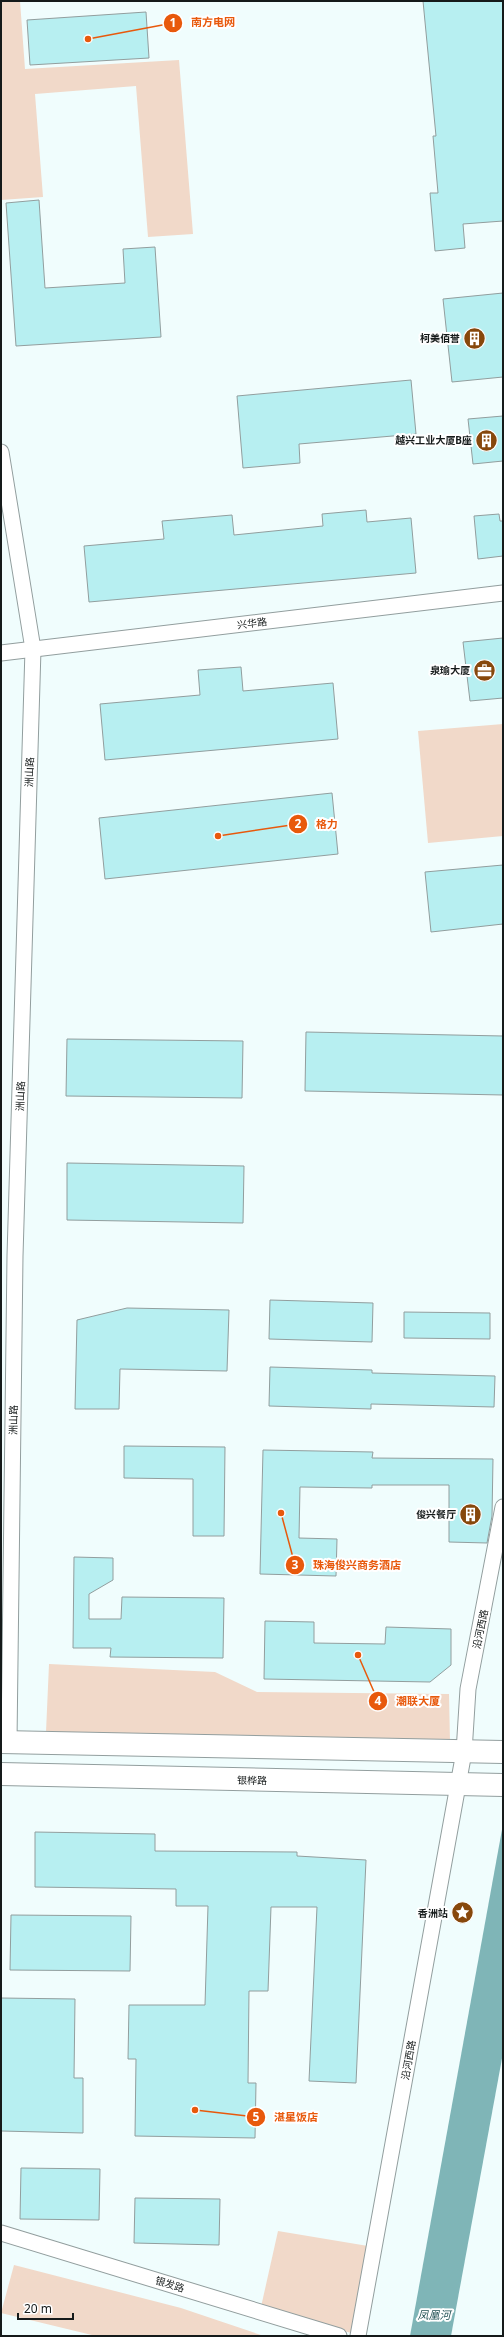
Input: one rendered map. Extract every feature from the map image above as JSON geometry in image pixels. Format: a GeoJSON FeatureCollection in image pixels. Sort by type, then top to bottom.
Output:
{"type":"FeatureCollection","features":[{"type":"Feature","properties":{"kind":"main road"},"geometry":{"type":"LineString","coordinates":[[5,1742],[503,1752]]}},
{"type":"Feature","properties":{"kind":"main road","name":"银桦路"},"geometry":{"type":"LineString","coordinates":[[1,1774],[503,1785]]}},
{"type":"Feature","properties":{"kind":"street","name":"洲山路"},"geometry":{"type":"LineString","coordinates":[[1,452],[33,650],[15,1256],[5,1742]]}},
{"type":"Feature","properties":{"kind":"street","name":"兴华路"},"geometry":{"type":"LineString","coordinates":[[1,653],[503,593]]}},
{"type":"Feature","properties":{"kind":"street","name":"沿河西路"},"geometry":{"type":"LineString","coordinates":[[358,2336],[464,1752],[468,1689],[503,1507]]}},
{"type":"Feature","properties":{"kind":"street","name":"银发路"},"geometry":{"type":"LineString","coordinates":[[1,2232],[339,2336]]}},
{"type":"Feature","properties":{"kind":"shaded area"},"geometry":{"type":"Polygon","coordinates":[[[1,1],[20,1],[25,69],[179,60],[193,234],[148,237],[136,86],[35,94],[43,197],[1,200],[1,1]]]}},
{"type":"Feature","properties":{"kind":"shaded area"},"geometry":{"type":"Polygon","coordinates":[[[503,724],[503,836],[428,843],[418,731],[503,724]]]}},
{"type":"Feature","properties":{"kind":"shaded area"},"geometry":{"type":"Polygon","coordinates":[[[49,1664],[215,1672],[257,1692],[449,1694],[450,1742],[46,1732],[49,1664]]]}},
{"type":"Feature","properties":{"kind":"shaded area"},"geometry":{"type":"Polygon","coordinates":[[[278,2231],[368,2246],[351,2333],[261,2307],[278,2231]]]}},
{"type":"Feature","properties":{"kind":"shaded area"},"geometry":{"type":"Polygon","coordinates":[[[14,2265],[181,2308],[264,2336],[96,2336],[1,2313],[14,2265]]]}},
{"type":"Feature","properties":{"kind":"water","name":"凤凰河"},"geometry":{"type":"Polygon","coordinates":[[[503,1824],[503,2053],[451,2336],[410,2336],[503,1824]]]}},
{"type":"Feature","properties":{"kind":"building"},"geometry":{"type":"Polygon","coordinates":[[[423,1],[503,1],[503,221],[463,224],[465,248],[435,251],[430,193],[438,193],[433,136],[436,136],[423,1]]]}},
{"type":"Feature","properties":{"kind":"building"},"geometry":{"type":"Polygon","coordinates":[[[146,12],[149,58],[30,65],[27,20],[146,12]]]}},
{"type":"Feature","properties":{"kind":"building"},"geometry":{"type":"Polygon","coordinates":[[[39,200],[45,288],[125,283],[123,249],[155,247],[161,337],[16,346],[6,203],[39,200]]]}},
{"type":"Feature","properties":{"kind":"building","name":"柯美佰誉"},"geometry":{"type":"Polygon","coordinates":[[[503,293],[503,377],[452,382],[443,299],[503,293]]]}},
{"type":"Feature","properties":{"kind":"building"},"geometry":{"type":"Polygon","coordinates":[[[411,380],[416,434],[299,444],[300,463],[243,468],[237,396],[411,380]]]}},
{"type":"Feature","properties":{"kind":"building","name":"越兴工业大厦B座"},"geometry":{"type":"Polygon","coordinates":[[[503,416],[503,461],[473,464],[468,419],[503,416]]]}},
{"type":"Feature","properties":{"kind":"building"},"geometry":{"type":"Polygon","coordinates":[[[366,510],[367,522],[411,518],[416,573],[89,602],[84,546],[164,539],[162,521],[232,515],[234,535],[323,526],[322,514],[366,510]]]}},
{"type":"Feature","properties":{"kind":"building"},"geometry":{"type":"Polygon","coordinates":[[[499,514],[500,521],[503,521],[503,556],[478,559],[474,516],[499,514]]]}},
{"type":"Feature","properties":{"kind":"building","name":"泉瑜大厦"},"geometry":{"type":"Polygon","coordinates":[[[503,638],[503,698],[470,701],[463,642],[503,638]]]}},
{"type":"Feature","properties":{"kind":"building"},"geometry":{"type":"Polygon","coordinates":[[[241,667],[243,691],[333,683],[338,739],[105,760],[100,704],[200,695],[198,670],[241,667]]]}},
{"type":"Feature","properties":{"kind":"building"},"geometry":{"type":"Polygon","coordinates":[[[332,793],[338,854],[105,879],[99,818],[332,793]]]}},
{"type":"Feature","properties":{"kind":"building"},"geometry":{"type":"Polygon","coordinates":[[[503,865],[503,924],[431,932],[425,872],[503,865]]]}},
{"type":"Feature","properties":{"kind":"building"},"geometry":{"type":"Polygon","coordinates":[[[306,1032],[503,1036],[503,1095],[305,1091],[306,1032]]]}},
{"type":"Feature","properties":{"kind":"building"},"geometry":{"type":"Polygon","coordinates":[[[67,1039],[243,1041],[242,1098],[66,1096],[67,1039]]]}},
{"type":"Feature","properties":{"kind":"building"},"geometry":{"type":"Polygon","coordinates":[[[67,1163],[244,1166],[243,1223],[67,1220],[67,1163]]]}},
{"type":"Feature","properties":{"kind":"building"},"geometry":{"type":"Polygon","coordinates":[[[270,1300],[373,1303],[372,1342],[269,1339],[270,1300]]]}},
{"type":"Feature","properties":{"kind":"building"},"geometry":{"type":"Polygon","coordinates":[[[127,1308],[229,1310],[227,1371],[120,1369],[119,1409],[75,1409],[77,1320],[127,1308]]]}},
{"type":"Feature","properties":{"kind":"building"},"geometry":{"type":"Polygon","coordinates":[[[404,1312],[490,1313],[490,1339],[404,1338],[404,1312]]]}},
{"type":"Feature","properties":{"kind":"building"},"geometry":{"type":"Polygon","coordinates":[[[270,1367],[372,1370],[372,1373],[495,1376],[494,1407],[371,1404],[371,1409],[269,1406],[270,1367]]]}},
{"type":"Feature","properties":{"kind":"building"},"geometry":{"type":"Polygon","coordinates":[[[124,1446],[225,1447],[224,1536],[193,1536],[193,1479],[124,1478],[124,1446]]]}},
{"type":"Feature","properties":{"kind":"building"},"geometry":{"type":"Polygon","coordinates":[[[263,1450],[373,1452],[372,1458],[493,1459],[492,1516],[487,1543],[449,1542],[449,1485],[372,1485],[372,1488],[300,1487],[299,1538],[337,1539],[336,1576],[260,1574],[263,1450]]]}},
{"type":"Feature","properties":{"kind":"building"},"geometry":{"type":"Polygon","coordinates":[[[74,1557],[113,1558],[113,1580],[89,1594],[89,1619],[121,1619],[122,1597],[224,1598],[223,1658],[110,1657],[111,1648],[73,1648],[74,1557]]]}},
{"type":"Feature","properties":{"kind":"building"},"geometry":{"type":"Polygon","coordinates":[[[265,1621],[314,1622],[314,1643],[385,1644],[386,1627],[451,1629],[451,1665],[430,1682],[264,1679],[265,1621]]]}},
{"type":"Feature","properties":{"kind":"building"},"geometry":{"type":"Polygon","coordinates":[[[35,1832],[155,1834],[155,1851],[297,1852],[297,1856],[366,1860],[356,2083],[309,2081],[317,1907],[271,1907],[268,1991],[249,1991],[248,2083],[256,2083],[255,2138],[135,2136],[136,2059],[128,2059],[129,2005],[205,2005],[208,1906],[176,1906],[176,1889],[35,1887],[35,1832]]]}},
{"type":"Feature","properties":{"kind":"building"},"geometry":{"type":"Polygon","coordinates":[[[11,1915],[131,1916],[130,1971],[10,1970],[11,1915]]]}},
{"type":"Feature","properties":{"kind":"building"},"geometry":{"type":"Polygon","coordinates":[[[1,1998],[75,1999],[74,2078],[83,2078],[83,2133],[1,2131],[1,1998]]]}},
{"type":"Feature","properties":{"kind":"building"},"geometry":{"type":"Polygon","coordinates":[[[21,2168],[100,2169],[99,2220],[20,2219],[21,2168]]]}},
{"type":"Feature","properties":{"kind":"building"},"geometry":{"type":"Polygon","coordinates":[[[135,2198],[220,2199],[219,2245],[134,2243],[135,2198]]]}},
{"type":"Feature","properties":{"kind":"place","name":"南方电网"},"geometry":{"type":"Point","coordinates":[88,39]}},
{"type":"Feature","properties":{"kind":"place","name":"柯美佰誉"},"geometry":{"type":"Point","coordinates":[475,338]}},
{"type":"Feature","properties":{"kind":"place","name":"越兴工业大厦B座"},"geometry":{"type":"Point","coordinates":[487,440]}},
{"type":"Feature","properties":{"kind":"place","name":"泉瑜大厦"},"geometry":{"type":"Point","coordinates":[485,670]}},
{"type":"Feature","properties":{"kind":"place","name":"格力"},"geometry":{"type":"Point","coordinates":[218,836]}},
{"type":"Feature","properties":{"kind":"place","name":"珠海俊兴商务酒店"},"geometry":{"type":"Point","coordinates":[281,1513]}},
{"type":"Feature","properties":{"kind":"place","name":"俊兴餐厅"},"geometry":{"type":"Point","coordinates":[471,1514]}},
{"type":"Feature","properties":{"kind":"place","name":"潮联大厦"},"geometry":{"type":"Point","coordinates":[358,1655]}},
{"type":"Feature","properties":{"kind":"place","name":"香洲站"},"geometry":{"type":"Point","coordinates":[463,1913]}},
{"type":"Feature","properties":{"kind":"place","name":"湛星饭店"},"geometry":{"type":"Point","coordinates":[195,2110]}}]}
